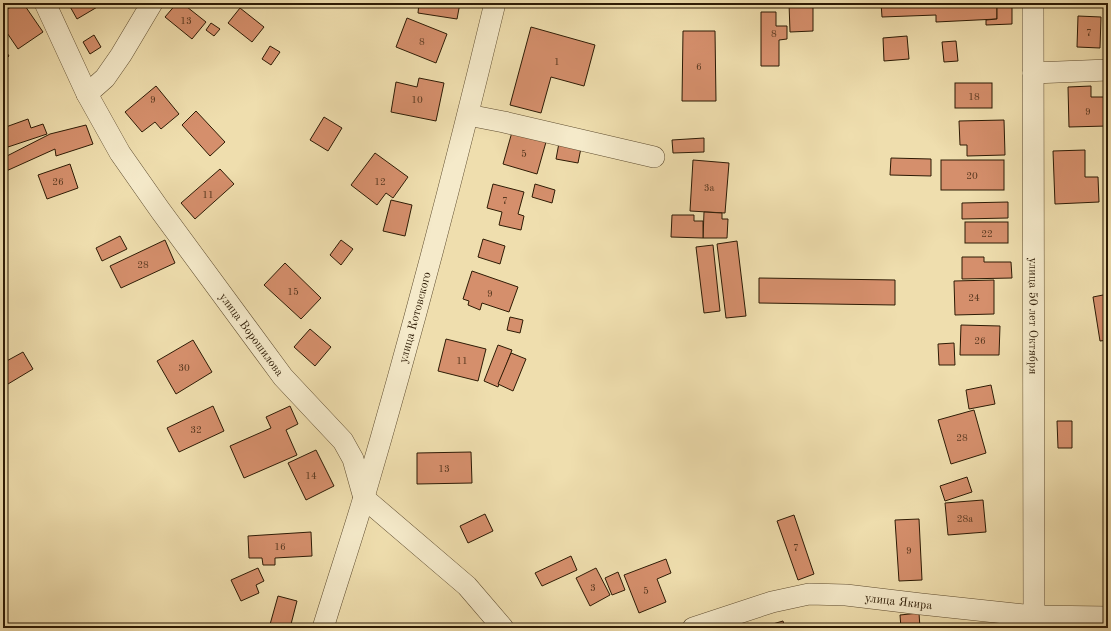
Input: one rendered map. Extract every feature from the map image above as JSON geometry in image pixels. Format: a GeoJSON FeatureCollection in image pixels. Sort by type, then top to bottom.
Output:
{"type":"FeatureCollection","features":[{"type":"Feature","properties":{"kind":"street","name":"улица Ворошилова"},"geometry":{"type":"LineString","coordinates":[[45,3],[87,94],[120,153],[283,377],[343,441],[353,459],[364,498]]}},
{"type":"Feature","properties":{"kind":"street"},"geometry":{"type":"LineString","coordinates":[[87,94],[105,78],[121,55],[152,3]]}},
{"type":"Feature","properties":{"kind":"street","name":"улица Котовского"},"geometry":{"type":"LineString","coordinates":[[323,628],[364,498],[416,316],[468,115],[495,3]]}},
{"type":"Feature","properties":{"kind":"street","name":"улица 50 лет Октября"},"geometry":{"type":"LineString","coordinates":[[1033,3],[1033,622]]}},
{"type":"Feature","properties":{"kind":"street"},"geometry":{"type":"LineString","coordinates":[[1033,72],[1108,70]]}},
{"type":"Feature","properties":{"kind":"street"},"geometry":{"type":"LineString","coordinates":[[468,115],[654,157]]}},
{"type":"Feature","properties":{"kind":"street"},"geometry":{"type":"LineString","coordinates":[[364,498],[467,586],[503,628]]}},
{"type":"Feature","properties":{"kind":"street","name":"улица Якира"},"geometry":{"type":"LineString","coordinates":[[693,628],[772,602],[809,594],[846,595],[921,604],[1033,622],[1108,617]]}},
{"type":"Feature","properties":{"kind":"building"},"geometry":{"type":"Polygon","coordinates":[[[17,3],[23,3],[43,32],[18,49],[3,27],[3,12],[17,3]]]}},
{"type":"Feature","properties":{"kind":"building"},"geometry":{"type":"Polygon","coordinates":[[[68,3],[104,3],[77,19],[68,3]]]}},
{"type":"Feature","properties":{"kind":"building"},"geometry":{"type":"Polygon","coordinates":[[[177,3],[182,3],[206,22],[192,39],[165,17],[177,3]]]}},
{"type":"Feature","properties":{"kind":"building"},"geometry":{"type":"Polygon","coordinates":[[[419,3],[460,3],[457,19],[418,13],[419,3]]]}},
{"type":"Feature","properties":{"kind":"building"},"geometry":{"type":"Polygon","coordinates":[[[789,3],[813,3],[813,31],[790,32],[789,3]]]}},
{"type":"Feature","properties":{"kind":"building"},"geometry":{"type":"Polygon","coordinates":[[[881,3],[997,3],[997,19],[936,22],[936,15],[882,17],[881,3]]]}},
{"type":"Feature","properties":{"kind":"building"},"geometry":{"type":"Polygon","coordinates":[[[997,3],[1012,3],[1012,24],[986,25],[986,20],[997,19],[997,3]]]}},
{"type":"Feature","properties":{"kind":"building"},"geometry":{"type":"Polygon","coordinates":[[[240,8],[264,27],[252,42],[228,23],[240,8]]]}},
{"type":"Feature","properties":{"kind":"building"},"geometry":{"type":"Polygon","coordinates":[[[761,12],[776,12],[776,26],[787,26],[787,39],[779,40],[779,66],[761,66],[761,12]]]}},
{"type":"Feature","properties":{"kind":"building"},"geometry":{"type":"Polygon","coordinates":[[[1078,16],[1101,17],[1100,48],[1077,47],[1078,16]]]}},
{"type":"Feature","properties":{"kind":"building"},"geometry":{"type":"Polygon","coordinates":[[[407,18],[447,34],[436,63],[396,47],[407,18]]]}},
{"type":"Feature","properties":{"kind":"building"},"geometry":{"type":"Polygon","coordinates":[[[211,23],[220,29],[214,36],[206,30],[211,23]]]}},
{"type":"Feature","properties":{"kind":"building"},"geometry":{"type":"Polygon","coordinates":[[[531,27],[595,45],[584,86],[551,77],[541,113],[510,105],[531,27]]]}},
{"type":"Feature","properties":{"kind":"building"},"geometry":{"type":"Polygon","coordinates":[[[683,31],[715,31],[716,101],[682,101],[683,31]]]}},
{"type":"Feature","properties":{"kind":"building"},"geometry":{"type":"Polygon","coordinates":[[[94,35],[101,47],[90,54],[83,42],[94,35]]]}},
{"type":"Feature","properties":{"kind":"building"},"geometry":{"type":"Polygon","coordinates":[[[907,36],[909,59],[884,61],[883,38],[907,36]]]}},
{"type":"Feature","properties":{"kind":"building"},"geometry":{"type":"Polygon","coordinates":[[[956,41],[958,61],[944,62],[942,42],[956,41]]]}},
{"type":"Feature","properties":{"kind":"building"},"geometry":{"type":"Polygon","coordinates":[[[270,46],[280,52],[271,65],[262,59],[270,46]]]}},
{"type":"Feature","properties":{"kind":"building"},"geometry":{"type":"Polygon","coordinates":[[[3,47],[9,56],[3,61],[3,47]]]}},
{"type":"Feature","properties":{"kind":"building"},"geometry":{"type":"Polygon","coordinates":[[[419,78],[444,83],[436,121],[391,112],[396,82],[417,87],[419,78]]]}},
{"type":"Feature","properties":{"kind":"building"},"geometry":{"type":"Polygon","coordinates":[[[955,83],[992,83],[992,108],[955,108],[955,83]]]}},
{"type":"Feature","properties":{"kind":"building"},"geometry":{"type":"Polygon","coordinates":[[[156,86],[179,114],[161,129],[155,122],[142,132],[125,112],[156,86]]]}},
{"type":"Feature","properties":{"kind":"building"},"geometry":{"type":"Polygon","coordinates":[[[1091,86],[1091,97],[1107,97],[1107,126],[1069,127],[1068,87],[1091,86]]]}},
{"type":"Feature","properties":{"kind":"building"},"geometry":{"type":"Polygon","coordinates":[[[196,111],[225,142],[210,156],[182,125],[196,111]]]}},
{"type":"Feature","properties":{"kind":"building"},"geometry":{"type":"Polygon","coordinates":[[[324,117],[342,128],[328,151],[310,140],[324,117]]]}},
{"type":"Feature","properties":{"kind":"building"},"geometry":{"type":"Polygon","coordinates":[[[28,119],[31,128],[43,124],[47,134],[8,147],[3,128],[28,119]]]}},
{"type":"Feature","properties":{"kind":"building"},"geometry":{"type":"Polygon","coordinates":[[[1004,120],[1005,155],[967,156],[967,145],[960,145],[959,121],[1004,120]]]}},
{"type":"Feature","properties":{"kind":"building"},"geometry":{"type":"Polygon","coordinates":[[[86,125],[93,144],[56,156],[55,149],[4,172],[3,158],[50,134],[86,125]]]}},
{"type":"Feature","properties":{"kind":"building"},"geometry":{"type":"Polygon","coordinates":[[[512,132],[546,142],[537,174],[503,164],[512,132]]]}},
{"type":"Feature","properties":{"kind":"building"},"geometry":{"type":"Polygon","coordinates":[[[704,138],[704,152],[673,153],[672,140],[704,138]]]}},
{"type":"Feature","properties":{"kind":"building"},"geometry":{"type":"Polygon","coordinates":[[[559,143],[581,148],[578,163],[556,159],[559,143]]]}},
{"type":"Feature","properties":{"kind":"building"},"geometry":{"type":"Polygon","coordinates":[[[1085,150],[1085,177],[1098,177],[1099,202],[1055,204],[1053,151],[1085,150]]]}},
{"type":"Feature","properties":{"kind":"building"},"geometry":{"type":"Polygon","coordinates":[[[375,153],[408,177],[393,198],[386,193],[377,205],[351,185],[375,153]]]}},
{"type":"Feature","properties":{"kind":"building"},"geometry":{"type":"Polygon","coordinates":[[[891,158],[931,159],[931,176],[890,175],[891,158]]]}},
{"type":"Feature","properties":{"kind":"building"},"geometry":{"type":"Polygon","coordinates":[[[693,160],[729,163],[725,213],[690,211],[693,160]]]}},
{"type":"Feature","properties":{"kind":"building"},"geometry":{"type":"Polygon","coordinates":[[[941,160],[1004,160],[1004,190],[941,190],[941,160]]]}},
{"type":"Feature","properties":{"kind":"building"},"geometry":{"type":"Polygon","coordinates":[[[70,164],[78,188],[47,199],[38,175],[70,164]]]}},
{"type":"Feature","properties":{"kind":"building"},"geometry":{"type":"Polygon","coordinates":[[[220,169],[234,184],[195,219],[181,203],[220,169]]]}},
{"type":"Feature","properties":{"kind":"building"},"geometry":{"type":"Polygon","coordinates":[[[493,184],[524,192],[518,214],[524,216],[521,230],[499,225],[502,212],[487,208],[493,184]]]}},
{"type":"Feature","properties":{"kind":"building"},"geometry":{"type":"Polygon","coordinates":[[[535,184],[555,190],[552,203],[532,197],[535,184]]]}},
{"type":"Feature","properties":{"kind":"building"},"geometry":{"type":"Polygon","coordinates":[[[391,200],[412,205],[405,236],[383,231],[391,200]]]}},
{"type":"Feature","properties":{"kind":"building"},"geometry":{"type":"Polygon","coordinates":[[[1008,202],[1008,218],[962,219],[962,203],[1008,202]]]}},
{"type":"Feature","properties":{"kind":"building"},"geometry":{"type":"Polygon","coordinates":[[[704,212],[722,213],[722,219],[728,219],[727,238],[703,238],[704,212]]]}},
{"type":"Feature","properties":{"kind":"building"},"geometry":{"type":"Polygon","coordinates":[[[672,215],[694,215],[694,221],[703,221],[703,238],[671,237],[672,215]]]}},
{"type":"Feature","properties":{"kind":"building"},"geometry":{"type":"Polygon","coordinates":[[[965,222],[1008,222],[1008,243],[965,243],[965,222]]]}},
{"type":"Feature","properties":{"kind":"building"},"geometry":{"type":"Polygon","coordinates":[[[120,236],[127,249],[102,261],[96,248],[120,236]]]}},
{"type":"Feature","properties":{"kind":"building"},"geometry":{"type":"Polygon","coordinates":[[[483,239],[505,246],[500,264],[478,257],[483,239]]]}},
{"type":"Feature","properties":{"kind":"building"},"geometry":{"type":"Polygon","coordinates":[[[165,240],[175,263],[121,288],[110,266],[165,240]]]}},
{"type":"Feature","properties":{"kind":"building"},"geometry":{"type":"Polygon","coordinates":[[[341,240],[353,249],[341,265],[330,255],[341,240]]]}},
{"type":"Feature","properties":{"kind":"building"},"geometry":{"type":"Polygon","coordinates":[[[737,241],[746,316],[726,318],[717,244],[737,241]]]}},
{"type":"Feature","properties":{"kind":"building"},"geometry":{"type":"Polygon","coordinates":[[[713,245],[720,311],[704,313],[696,247],[713,245]]]}},
{"type":"Feature","properties":{"kind":"building"},"geometry":{"type":"Polygon","coordinates":[[[962,257],[984,257],[984,262],[1011,262],[1012,278],[962,279],[962,257]]]}},
{"type":"Feature","properties":{"kind":"building"},"geometry":{"type":"Polygon","coordinates":[[[285,263],[321,298],[301,319],[264,285],[285,263]]]}},
{"type":"Feature","properties":{"kind":"building"},"geometry":{"type":"Polygon","coordinates":[[[472,271],[518,287],[509,312],[482,303],[480,310],[468,305],[469,301],[463,299],[472,271]]]}},
{"type":"Feature","properties":{"kind":"building"},"geometry":{"type":"Polygon","coordinates":[[[759,278],[895,280],[895,305],[759,303],[759,278]]]}},
{"type":"Feature","properties":{"kind":"building"},"geometry":{"type":"Polygon","coordinates":[[[994,280],[994,314],[955,315],[954,281],[994,280]]]}},
{"type":"Feature","properties":{"kind":"building"},"geometry":{"type":"Polygon","coordinates":[[[1108,294],[1108,340],[1100,341],[1093,297],[1108,294]]]}},
{"type":"Feature","properties":{"kind":"building"},"geometry":{"type":"Polygon","coordinates":[[[510,317],[523,320],[520,333],[507,330],[510,317]]]}},
{"type":"Feature","properties":{"kind":"building"},"geometry":{"type":"Polygon","coordinates":[[[961,325],[1000,326],[999,355],[960,355],[961,325]]]}},
{"type":"Feature","properties":{"kind":"building"},"geometry":{"type":"Polygon","coordinates":[[[310,329],[331,347],[315,366],[294,347],[310,329]]]}},
{"type":"Feature","properties":{"kind":"building"},"geometry":{"type":"Polygon","coordinates":[[[446,339],[486,349],[478,381],[438,371],[446,339]]]}},
{"type":"Feature","properties":{"kind":"building"},"geometry":{"type":"Polygon","coordinates":[[[193,340],[212,372],[176,394],[157,361],[193,340]]]}},
{"type":"Feature","properties":{"kind":"building"},"geometry":{"type":"Polygon","coordinates":[[[954,343],[955,365],[939,365],[938,344],[954,343]]]}},
{"type":"Feature","properties":{"kind":"building"},"geometry":{"type":"Polygon","coordinates":[[[498,345],[512,350],[498,387],[484,381],[498,345]]]}},
{"type":"Feature","properties":{"kind":"building"},"geometry":{"type":"Polygon","coordinates":[[[23,352],[33,369],[3,387],[3,363],[23,352]]]}},
{"type":"Feature","properties":{"kind":"building"},"geometry":{"type":"Polygon","coordinates":[[[511,353],[526,359],[513,391],[498,384],[511,353]]]}},
{"type":"Feature","properties":{"kind":"building"},"geometry":{"type":"Polygon","coordinates":[[[991,385],[995,404],[969,409],[966,390],[991,385]]]}},
{"type":"Feature","properties":{"kind":"building"},"geometry":{"type":"Polygon","coordinates":[[[213,406],[224,431],[179,452],[167,428],[213,406]]]}},
{"type":"Feature","properties":{"kind":"building"},"geometry":{"type":"Polygon","coordinates":[[[290,406],[298,424],[286,430],[297,455],[244,478],[230,446],[271,428],[266,417],[290,406]]]}},
{"type":"Feature","properties":{"kind":"building"},"geometry":{"type":"Polygon","coordinates":[[[974,410],[986,453],[951,464],[938,420],[974,410]]]}},
{"type":"Feature","properties":{"kind":"building"},"geometry":{"type":"Polygon","coordinates":[[[1057,421],[1072,421],[1072,448],[1058,448],[1057,421]]]}},
{"type":"Feature","properties":{"kind":"building"},"geometry":{"type":"Polygon","coordinates":[[[316,450],[334,486],[306,500],[288,463],[316,450]]]}},
{"type":"Feature","properties":{"kind":"building"},"geometry":{"type":"Polygon","coordinates":[[[471,452],[472,483],[417,484],[417,453],[471,452]]]}},
{"type":"Feature","properties":{"kind":"building"},"geometry":{"type":"Polygon","coordinates":[[[967,477],[972,492],[945,501],[940,486],[967,477]]]}},
{"type":"Feature","properties":{"kind":"building"},"geometry":{"type":"Polygon","coordinates":[[[983,500],[986,532],[948,535],[945,503],[983,500]]]}},
{"type":"Feature","properties":{"kind":"building"},"geometry":{"type":"Polygon","coordinates":[[[485,514],[493,531],[468,543],[460,526],[485,514]]]}},
{"type":"Feature","properties":{"kind":"building"},"geometry":{"type":"Polygon","coordinates":[[[794,515],[814,574],[798,580],[777,521],[794,515]]]}},
{"type":"Feature","properties":{"kind":"building"},"geometry":{"type":"Polygon","coordinates":[[[919,519],[922,580],[899,581],[895,520],[919,519]]]}},
{"type":"Feature","properties":{"kind":"building"},"geometry":{"type":"Polygon","coordinates":[[[311,532],[312,556],[275,558],[275,565],[263,565],[262,558],[249,558],[248,536],[311,532]]]}},
{"type":"Feature","properties":{"kind":"building"},"geometry":{"type":"Polygon","coordinates":[[[571,556],[577,570],[542,586],[535,573],[571,556]]]}},
{"type":"Feature","properties":{"kind":"building"},"geometry":{"type":"Polygon","coordinates":[[[666,559],[671,573],[657,579],[666,602],[639,613],[624,575],[666,559]]]}},
{"type":"Feature","properties":{"kind":"building"},"geometry":{"type":"Polygon","coordinates":[[[258,568],[264,581],[256,585],[259,593],[241,601],[231,580],[258,568]]]}},
{"type":"Feature","properties":{"kind":"building"},"geometry":{"type":"Polygon","coordinates":[[[596,568],[610,595],[590,606],[576,578],[596,568]]]}},
{"type":"Feature","properties":{"kind":"building"},"geometry":{"type":"Polygon","coordinates":[[[618,572],[625,590],[612,595],[605,578],[618,572]]]}},
{"type":"Feature","properties":{"kind":"building"},"geometry":{"type":"Polygon","coordinates":[[[278,596],[297,601],[290,628],[269,628],[278,596]]]}},
{"type":"Feature","properties":{"kind":"building"},"geometry":{"type":"Polygon","coordinates":[[[919,613],[920,628],[901,628],[900,615],[919,613]]]}},
{"type":"Feature","properties":{"kind":"building"},"geometry":{"type":"Polygon","coordinates":[[[783,621],[785,628],[759,628],[783,621]]]}},
{"type":"Feature","properties":{"kind":"building"},"geometry":{"type":"Polygon","coordinates":[[[486,624],[487,628],[477,628],[486,624]]]}}]}
